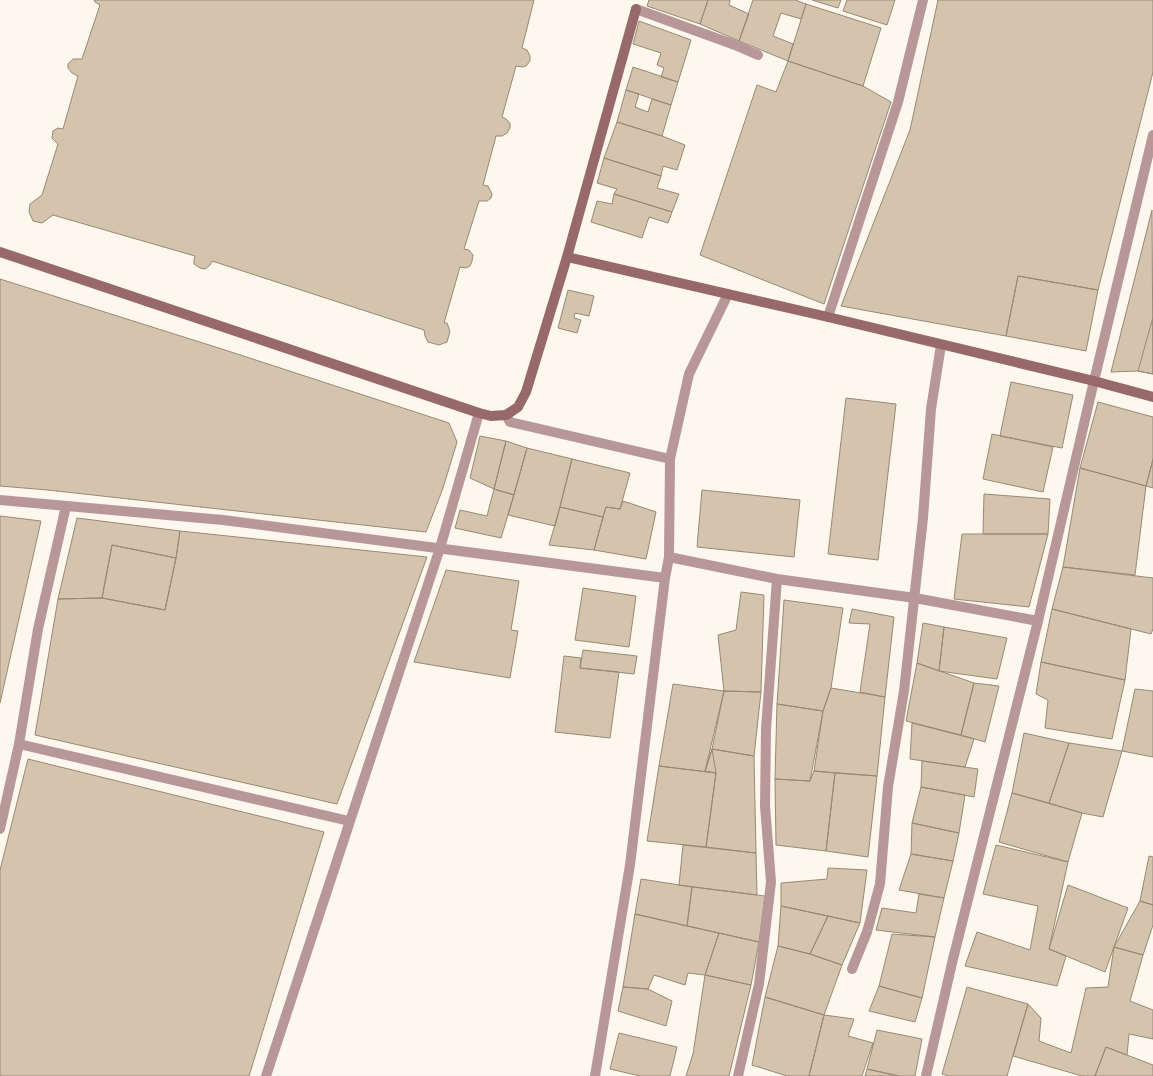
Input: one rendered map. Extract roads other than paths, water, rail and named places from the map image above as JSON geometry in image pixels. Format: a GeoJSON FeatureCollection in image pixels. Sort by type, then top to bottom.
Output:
{"type":"FeatureCollection","features":[{"type":"Feature","properties":{"kind":"street"},"geometry":{"type":"LineString","coordinates":[[828,317],[898,102],[922,0]]}},
{"type":"Feature","properties":{"kind":"street"},"geometry":{"type":"LineString","coordinates":[[0,252],[479,413],[491,416],[506,415],[518,407],[526,392],[567,257],[636,9],[758,55]]}},
{"type":"Feature","properties":{"kind":"street"},"geometry":{"type":"LineString","coordinates":[[926,1076],[954,952],[1038,621],[1153,135]]}},
{"type":"Feature","properties":{"kind":"street"},"geometry":{"type":"LineString","coordinates":[[567,257],[1094,380],[1153,397]]}},
{"type":"Feature","properties":{"kind":"street"},"geometry":{"type":"LineString","coordinates":[[596,1076],[630,865],[665,578],[669,557],[670,459],[689,374],[728,294]]}},
{"type":"Feature","properties":{"kind":"street"},"geometry":{"type":"LineString","coordinates":[[852,969],[867,932],[880,884],[888,787],[904,691],[915,598],[931,409],[941,345]]}},
{"type":"Feature","properties":{"kind":"street"},"geometry":{"type":"LineString","coordinates":[[266,1076],[440,548],[479,413]]}},
{"type":"Feature","properties":{"kind":"street"},"geometry":{"type":"LineString","coordinates":[[506,415],[510,422],[670,459]]}},
{"type":"Feature","properties":{"kind":"street"},"geometry":{"type":"LineString","coordinates":[[0,500],[223,520],[665,578]]}},
{"type":"Feature","properties":{"kind":"street"},"geometry":{"type":"LineString","coordinates":[[0,829],[19,744],[38,629],[66,506]]}},
{"type":"Feature","properties":{"kind":"street"},"geometry":{"type":"LineString","coordinates":[[669,557],[777,578],[915,598],[1038,621]]}},
{"type":"Feature","properties":{"kind":"street"},"geometry":{"type":"LineString","coordinates":[[738,1076],[759,984],[771,882],[765,806],[766,730],[777,578]]}},
{"type":"Feature","properties":{"kind":"street"},"geometry":{"type":"LineString","coordinates":[[19,744],[349,821]]}}]}
